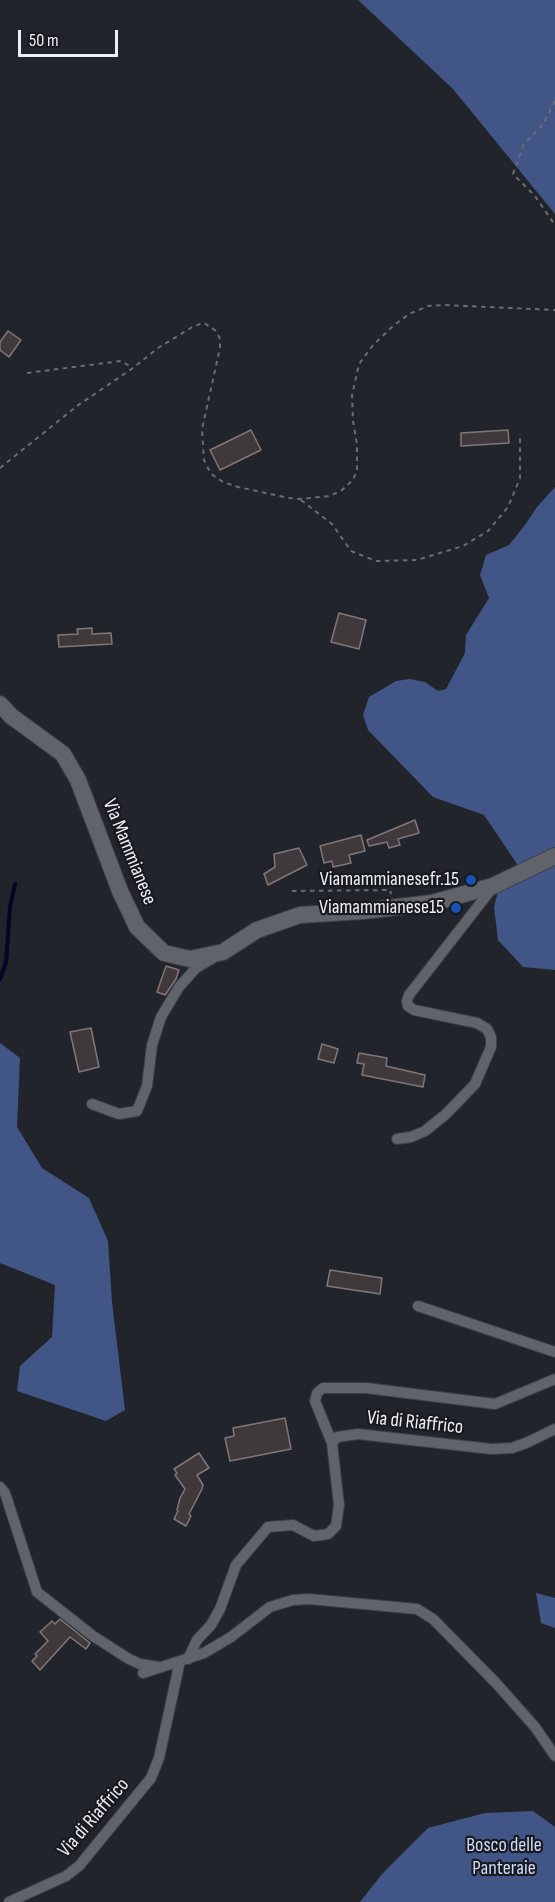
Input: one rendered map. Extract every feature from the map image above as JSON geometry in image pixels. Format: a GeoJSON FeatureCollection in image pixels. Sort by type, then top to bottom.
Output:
{"type":"FeatureCollection","features":[{"type":"Feature","properties":{"kind":"main road","name":"Via Mammianese"},"geometry":{"type":"LineString","coordinates":[[0,704],[11,716],[63,754],[78,780],[120,891],[137,927],[164,953],[190,959],[223,952],[257,930],[300,915],[432,903],[494,886],[555,856]]}},
{"type":"Feature","properties":{"kind":"street"},"geometry":{"type":"LineString","coordinates":[[397,1140],[425,1131],[446,1114],[475,1084],[492,1047],[487,1029],[477,1023],[414,1010],[408,1006],[407,1001],[409,995],[494,886]]}},
{"type":"Feature","properties":{"kind":"street"},"geometry":{"type":"LineString","coordinates":[[92,1104],[119,1114],[137,1111],[147,1086],[152,1045],[161,1017],[179,987],[196,968],[223,952]]}},
{"type":"Feature","properties":{"kind":"street"},"geometry":{"type":"LineString","coordinates":[[418,1306],[555,1352]]}},
{"type":"Feature","properties":{"kind":"street"},"geometry":{"type":"LineString","coordinates":[[332,1443],[315,1401],[316,1393],[323,1388],[366,1388],[495,1404],[555,1379]]}},
{"type":"Feature","properties":{"kind":"street","name":"Via di Riaffrico"},"geometry":{"type":"LineString","coordinates":[[9,1902],[66,1876],[79,1866],[151,1778],[159,1758],[184,1660],[220,1610],[236,1565],[268,1527],[293,1525],[314,1536],[328,1534],[336,1526],[339,1505],[332,1443],[337,1437],[358,1434],[491,1449],[512,1448],[555,1429]]}},
{"type":"Feature","properties":{"kind":"street"},"geometry":{"type":"LineString","coordinates":[[0,1487],[5,1493],[37,1592],[93,1636],[129,1659],[140,1664],[159,1667]]}},
{"type":"Feature","properties":{"kind":"street"},"geometry":{"type":"LineString","coordinates":[[143,1673],[204,1653],[231,1637],[270,1607],[293,1600],[309,1599],[417,1609],[433,1619],[496,1683],[536,1727],[555,1756]]}},
{"type":"Feature","properties":{"kind":"path"},"geometry":{"type":"LineString","coordinates":[[555,101],[543,124],[524,144],[513,174],[535,196],[555,225]]}},
{"type":"Feature","properties":{"kind":"path"},"geometry":{"type":"LineString","coordinates":[[0,468],[77,406],[158,348],[194,326],[204,323],[216,331],[220,339],[202,429],[204,460],[211,474],[223,482],[238,487],[300,499],[330,496],[342,490],[353,480],[358,460],[352,395],[359,364],[373,345],[393,326],[410,314],[428,306],[555,310]]}},
{"type":"Feature","properties":{"kind":"path"},"geometry":{"type":"LineString","coordinates":[[27,373],[121,361],[133,368]]}},
{"type":"Feature","properties":{"kind":"path"},"geometry":{"type":"LineString","coordinates":[[300,499],[332,524],[351,551],[376,561],[417,560],[463,546],[488,531],[508,507],[520,478],[520,437]]}},
{"type":"Feature","properties":{"kind":"path"},"geometry":{"type":"LineString","coordinates":[[292,891],[390,890],[396,907]]}},
{"type":"Feature","properties":{"kind":"green space"},"geometry":{"type":"Polygon","coordinates":[[[358,0],[555,0],[555,214],[453,89],[358,0]]]}},
{"type":"Feature","properties":{"kind":"green space"},"geometry":{"type":"Polygon","coordinates":[[[555,487],[555,847],[519,867],[484,815],[433,797],[368,730],[363,715],[369,697],[396,681],[410,679],[425,682],[438,691],[446,689],[465,653],[466,635],[489,598],[480,575],[486,555],[509,545],[555,487]]]}},
{"type":"Feature","properties":{"kind":"green space"},"geometry":{"type":"Polygon","coordinates":[[[555,863],[555,970],[523,967],[498,940],[494,907],[498,891],[555,863]]]}},
{"type":"Feature","properties":{"kind":"green space"},"geometry":{"type":"Polygon","coordinates":[[[0,1043],[20,1058],[17,1127],[42,1168],[89,1198],[108,1241],[112,1302],[125,1410],[106,1421],[17,1391],[20,1366],[52,1337],[55,1285],[0,1263],[0,1043]]]}},
{"type":"Feature","properties":{"kind":"green space"},"geometry":{"type":"Polygon","coordinates":[[[536,1593],[555,1598],[555,1628],[541,1623],[536,1593]]]}},
{"type":"Feature","properties":{"kind":"green space","name":"Bosco delle Panteraie"},"geometry":{"type":"Polygon","coordinates":[[[533,1811],[555,1827],[555,1902],[360,1902],[382,1874],[428,1828],[485,1813],[533,1811]]]}},
{"type":"Feature","properties":{"kind":"building"},"geometry":{"type":"Polygon","coordinates":[[[8,331],[21,340],[9,357],[0,350],[0,342],[8,331]]]}},
{"type":"Feature","properties":{"kind":"building"},"geometry":{"type":"Polygon","coordinates":[[[251,430],[261,450],[220,470],[210,450],[251,430]]]}},
{"type":"Feature","properties":{"kind":"building"},"geometry":{"type":"Polygon","coordinates":[[[508,430],[509,443],[461,446],[461,433],[508,430]]]}},
{"type":"Feature","properties":{"kind":"building"},"geometry":{"type":"Polygon","coordinates":[[[339,613],[366,620],[359,649],[331,642],[339,613]]]}},
{"type":"Feature","properties":{"kind":"building"},"geometry":{"type":"Polygon","coordinates":[[[92,628],[92,634],[111,633],[112,644],[59,647],[58,635],[78,634],[77,629],[92,628]]]}},
{"type":"Feature","properties":{"kind":"building"},"geometry":{"type":"Polygon","coordinates":[[[415,820],[419,833],[398,839],[400,845],[389,848],[387,842],[369,846],[367,840],[415,820]]]}},
{"type":"Feature","properties":{"kind":"building"},"geometry":{"type":"Polygon","coordinates":[[[361,835],[365,851],[349,855],[351,863],[333,867],[332,861],[324,863],[320,846],[361,835]]]}},
{"type":"Feature","properties":{"kind":"building"},"geometry":{"type":"Polygon","coordinates":[[[299,848],[307,865],[268,885],[264,874],[275,867],[274,854],[299,848]]]}},
{"type":"Feature","properties":{"kind":"building"},"geometry":{"type":"Polygon","coordinates":[[[166,966],[179,970],[165,995],[157,992],[166,966]]]}},
{"type":"Feature","properties":{"kind":"building"},"geometry":{"type":"Polygon","coordinates":[[[91,1028],[99,1067],[79,1072],[70,1032],[91,1028]]]}},
{"type":"Feature","properties":{"kind":"building"},"geometry":{"type":"Polygon","coordinates":[[[322,1044],[338,1049],[334,1063],[318,1059],[322,1044]]]}},
{"type":"Feature","properties":{"kind":"building"},"geometry":{"type":"Polygon","coordinates":[[[359,1053],[387,1058],[386,1066],[425,1075],[423,1087],[362,1075],[364,1064],[357,1063],[359,1053]]]}},
{"type":"Feature","properties":{"kind":"building"},"geometry":{"type":"Polygon","coordinates":[[[330,1270],[382,1278],[380,1294],[327,1286],[330,1270]]]}},
{"type":"Feature","properties":{"kind":"building"},"geometry":{"type":"Polygon","coordinates":[[[285,1418],[291,1449],[230,1461],[225,1438],[234,1436],[233,1428],[285,1418]]]}},
{"type":"Feature","properties":{"kind":"building"},"geometry":{"type":"Polygon","coordinates":[[[199,1453],[209,1468],[197,1475],[203,1485],[189,1514],[191,1516],[186,1526],[174,1519],[185,1489],[175,1475],[177,1473],[174,1469],[199,1453]]]}},
{"type":"Feature","properties":{"kind":"building"},"geometry":{"type":"Polygon","coordinates":[[[60,1619],[90,1643],[86,1649],[70,1637],[40,1670],[32,1661],[37,1656],[35,1654],[48,1641],[40,1632],[52,1621],[55,1624],[60,1619]]]}},
{"type":"Feature","properties":{"kind":"waterway"},"geometry":{"type":"LineString","coordinates":[[0,979],[6,962],[10,907],[15,884]]}},
{"type":"Feature","properties":{"kind":"place","name":"Viamammianesefr.15"},"geometry":{"type":"Point","coordinates":[471,880]}},
{"type":"Feature","properties":{"kind":"place","name":"Viamammianese15"},"geometry":{"type":"Point","coordinates":[456,908]}}]}
